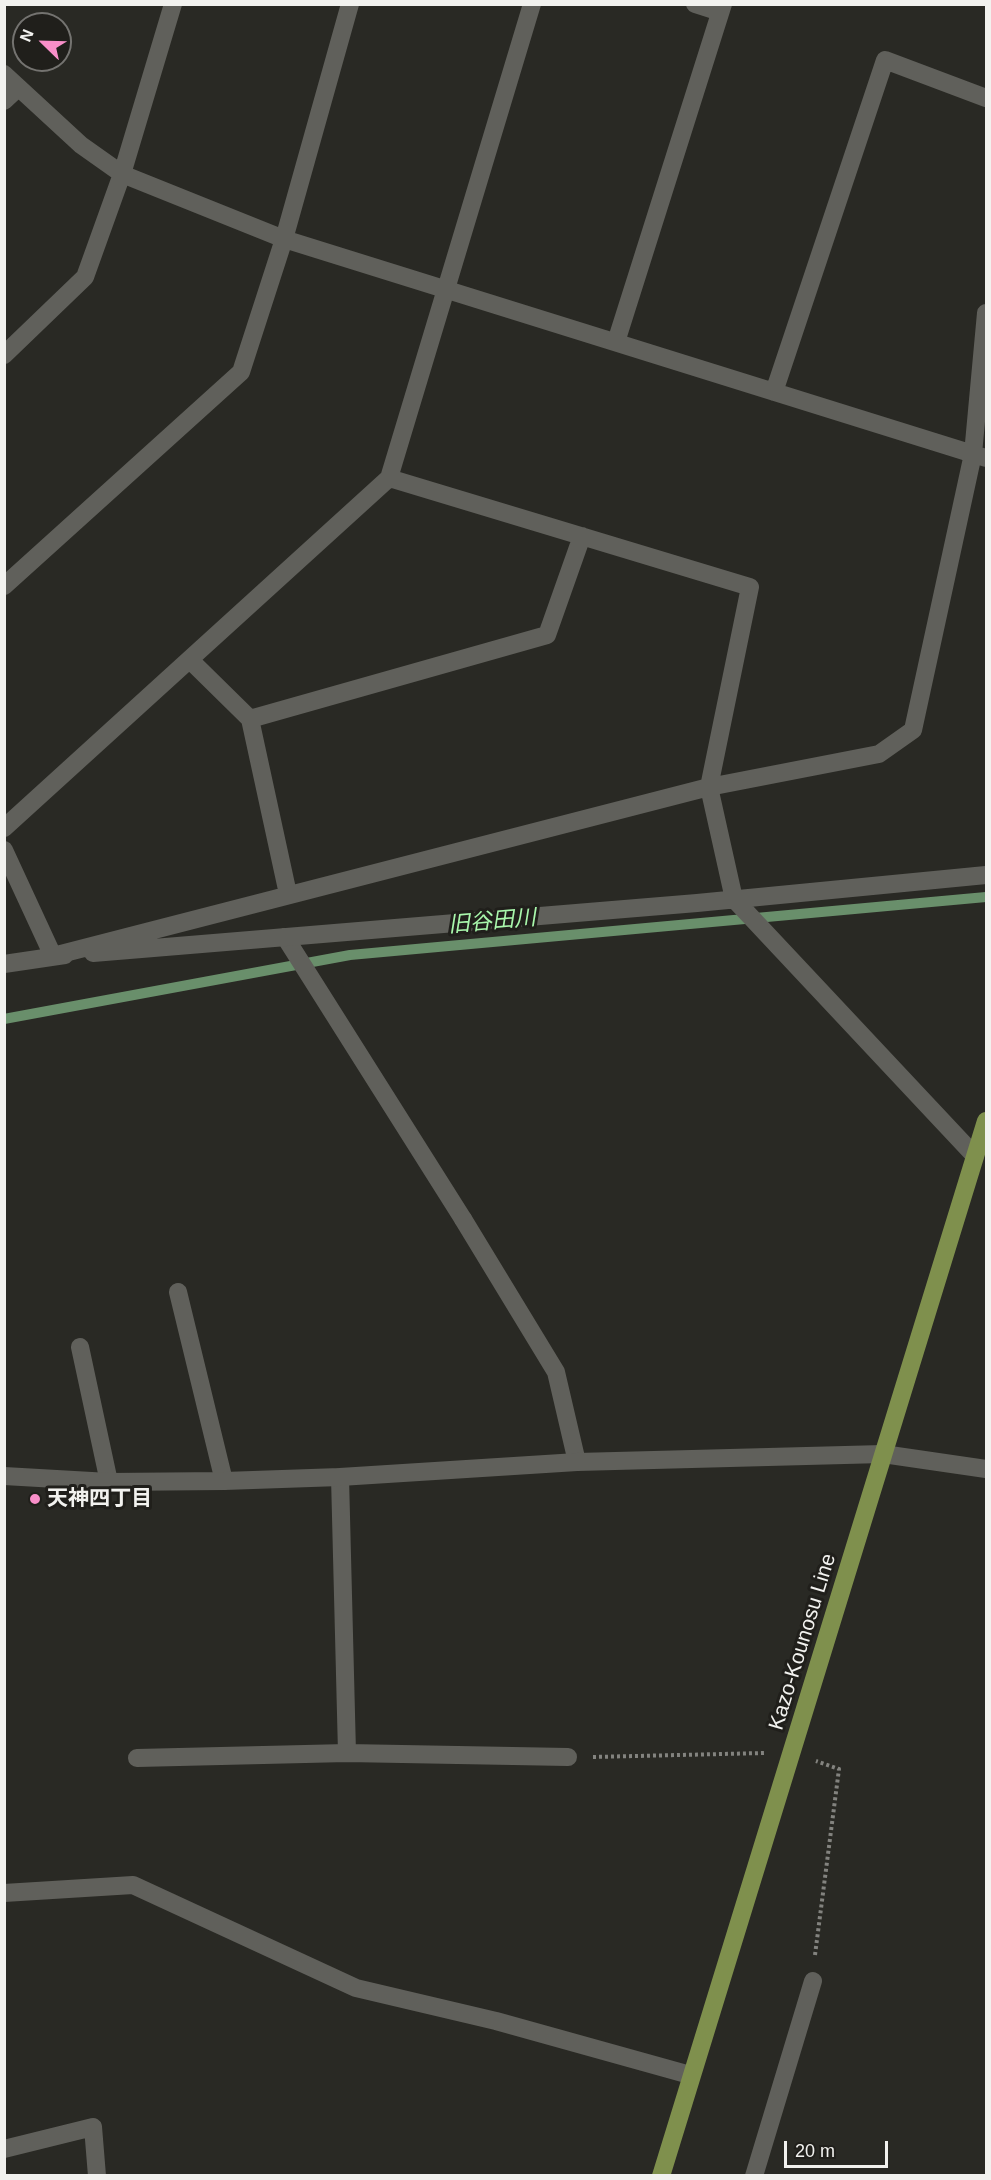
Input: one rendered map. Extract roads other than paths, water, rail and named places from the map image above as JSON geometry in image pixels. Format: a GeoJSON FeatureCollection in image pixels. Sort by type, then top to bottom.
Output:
{"type":"FeatureCollection","features":[{"type":"Feature","properties":{"kind":"main road","name":"Kazo-Kounosu Line"},"geometry":{"type":"LineString","coordinates":[[662,2175],[690,2075],[793,1752],[987,1121]]}},
{"type":"Feature","properties":{"kind":"street"},"geometry":{"type":"LineString","coordinates":[[4,355],[85,277],[122,174],[173,4]]}},
{"type":"Feature","properties":{"kind":"street"},"geometry":{"type":"LineString","coordinates":[[4,586],[241,372],[284,238],[350,4]]}},
{"type":"Feature","properties":{"kind":"street"},"geometry":{"type":"LineString","coordinates":[[4,828],[389,478],[532,4]]}},
{"type":"Feature","properties":{"kind":"street"},"geometry":{"type":"LineString","coordinates":[[616,342],[722,8],[695,4]]}},
{"type":"Feature","properties":{"kind":"street"},"geometry":{"type":"LineString","coordinates":[[774,392],[885,60],[987,98]]}},
{"type":"Feature","properties":{"kind":"street"},"geometry":{"type":"LineString","coordinates":[[4,74],[81,145],[122,174],[284,238],[447,291],[980,456]]}},
{"type":"Feature","properties":{"kind":"street"},"geometry":{"type":"LineString","coordinates":[[4,101],[18,88]]}},
{"type":"Feature","properties":{"kind":"street"},"geometry":{"type":"LineString","coordinates":[[52,956],[709,787],[879,754],[913,730],[980,456],[987,314]]}},
{"type":"Feature","properties":{"kind":"street"},"geometry":{"type":"LineString","coordinates":[[389,478],[750,587],[709,787],[734,899],[975,1156]]}},
{"type":"Feature","properties":{"kind":"street"},"geometry":{"type":"LineString","coordinates":[[250,719],[547,635],[582,536]]}},
{"type":"Feature","properties":{"kind":"street"},"geometry":{"type":"LineString","coordinates":[[190,660],[250,719],[288,894]]}},
{"type":"Feature","properties":{"kind":"street"},"geometry":{"type":"LineString","coordinates":[[4,850],[52,956]]}},
{"type":"Feature","properties":{"kind":"street"},"geometry":{"type":"LineString","coordinates":[[4,964],[52,956],[734,899],[987,875]]}},
{"type":"Feature","properties":{"kind":"street"},"geometry":{"type":"LineString","coordinates":[[285,937],[463,1219],[556,1372],[577,1462]]}},
{"type":"Feature","properties":{"kind":"street"},"geometry":{"type":"LineString","coordinates":[[178,1292],[224,1481]]}},
{"type":"Feature","properties":{"kind":"street"},"geometry":{"type":"LineString","coordinates":[[80,1347],[109,1482]]}},
{"type":"Feature","properties":{"kind":"street"},"geometry":{"type":"LineString","coordinates":[[4,1476],[109,1482],[224,1481],[340,1478],[577,1462],[884,1454],[987,1469]]}},
{"type":"Feature","properties":{"kind":"street"},"geometry":{"type":"LineString","coordinates":[[340,1478],[347,1754]]}},
{"type":"Feature","properties":{"kind":"street"},"geometry":{"type":"LineString","coordinates":[[137,1758],[347,1754],[568,1757]]}},
{"type":"Feature","properties":{"kind":"street"},"geometry":{"type":"LineString","coordinates":[[4,1893],[133,1885],[356,1988],[496,2021],[690,2075]]}},
{"type":"Feature","properties":{"kind":"street"},"geometry":{"type":"LineString","coordinates":[[754,2175],[812,1986]]}},
{"type":"Feature","properties":{"kind":"street"},"geometry":{"type":"LineString","coordinates":[[4,2149],[93,2127],[97,2175]]}},
{"type":"Feature","properties":{"kind":"waterway","name":"旧谷田川"},"geometry":{"type":"LineString","coordinates":[[4,1019],[350,955],[986,897]]}},
{"type":"Feature","properties":{"kind":"place","name":"天神四丁目"},"geometry":{"type":"Point","coordinates":[35,1499]}}]}
